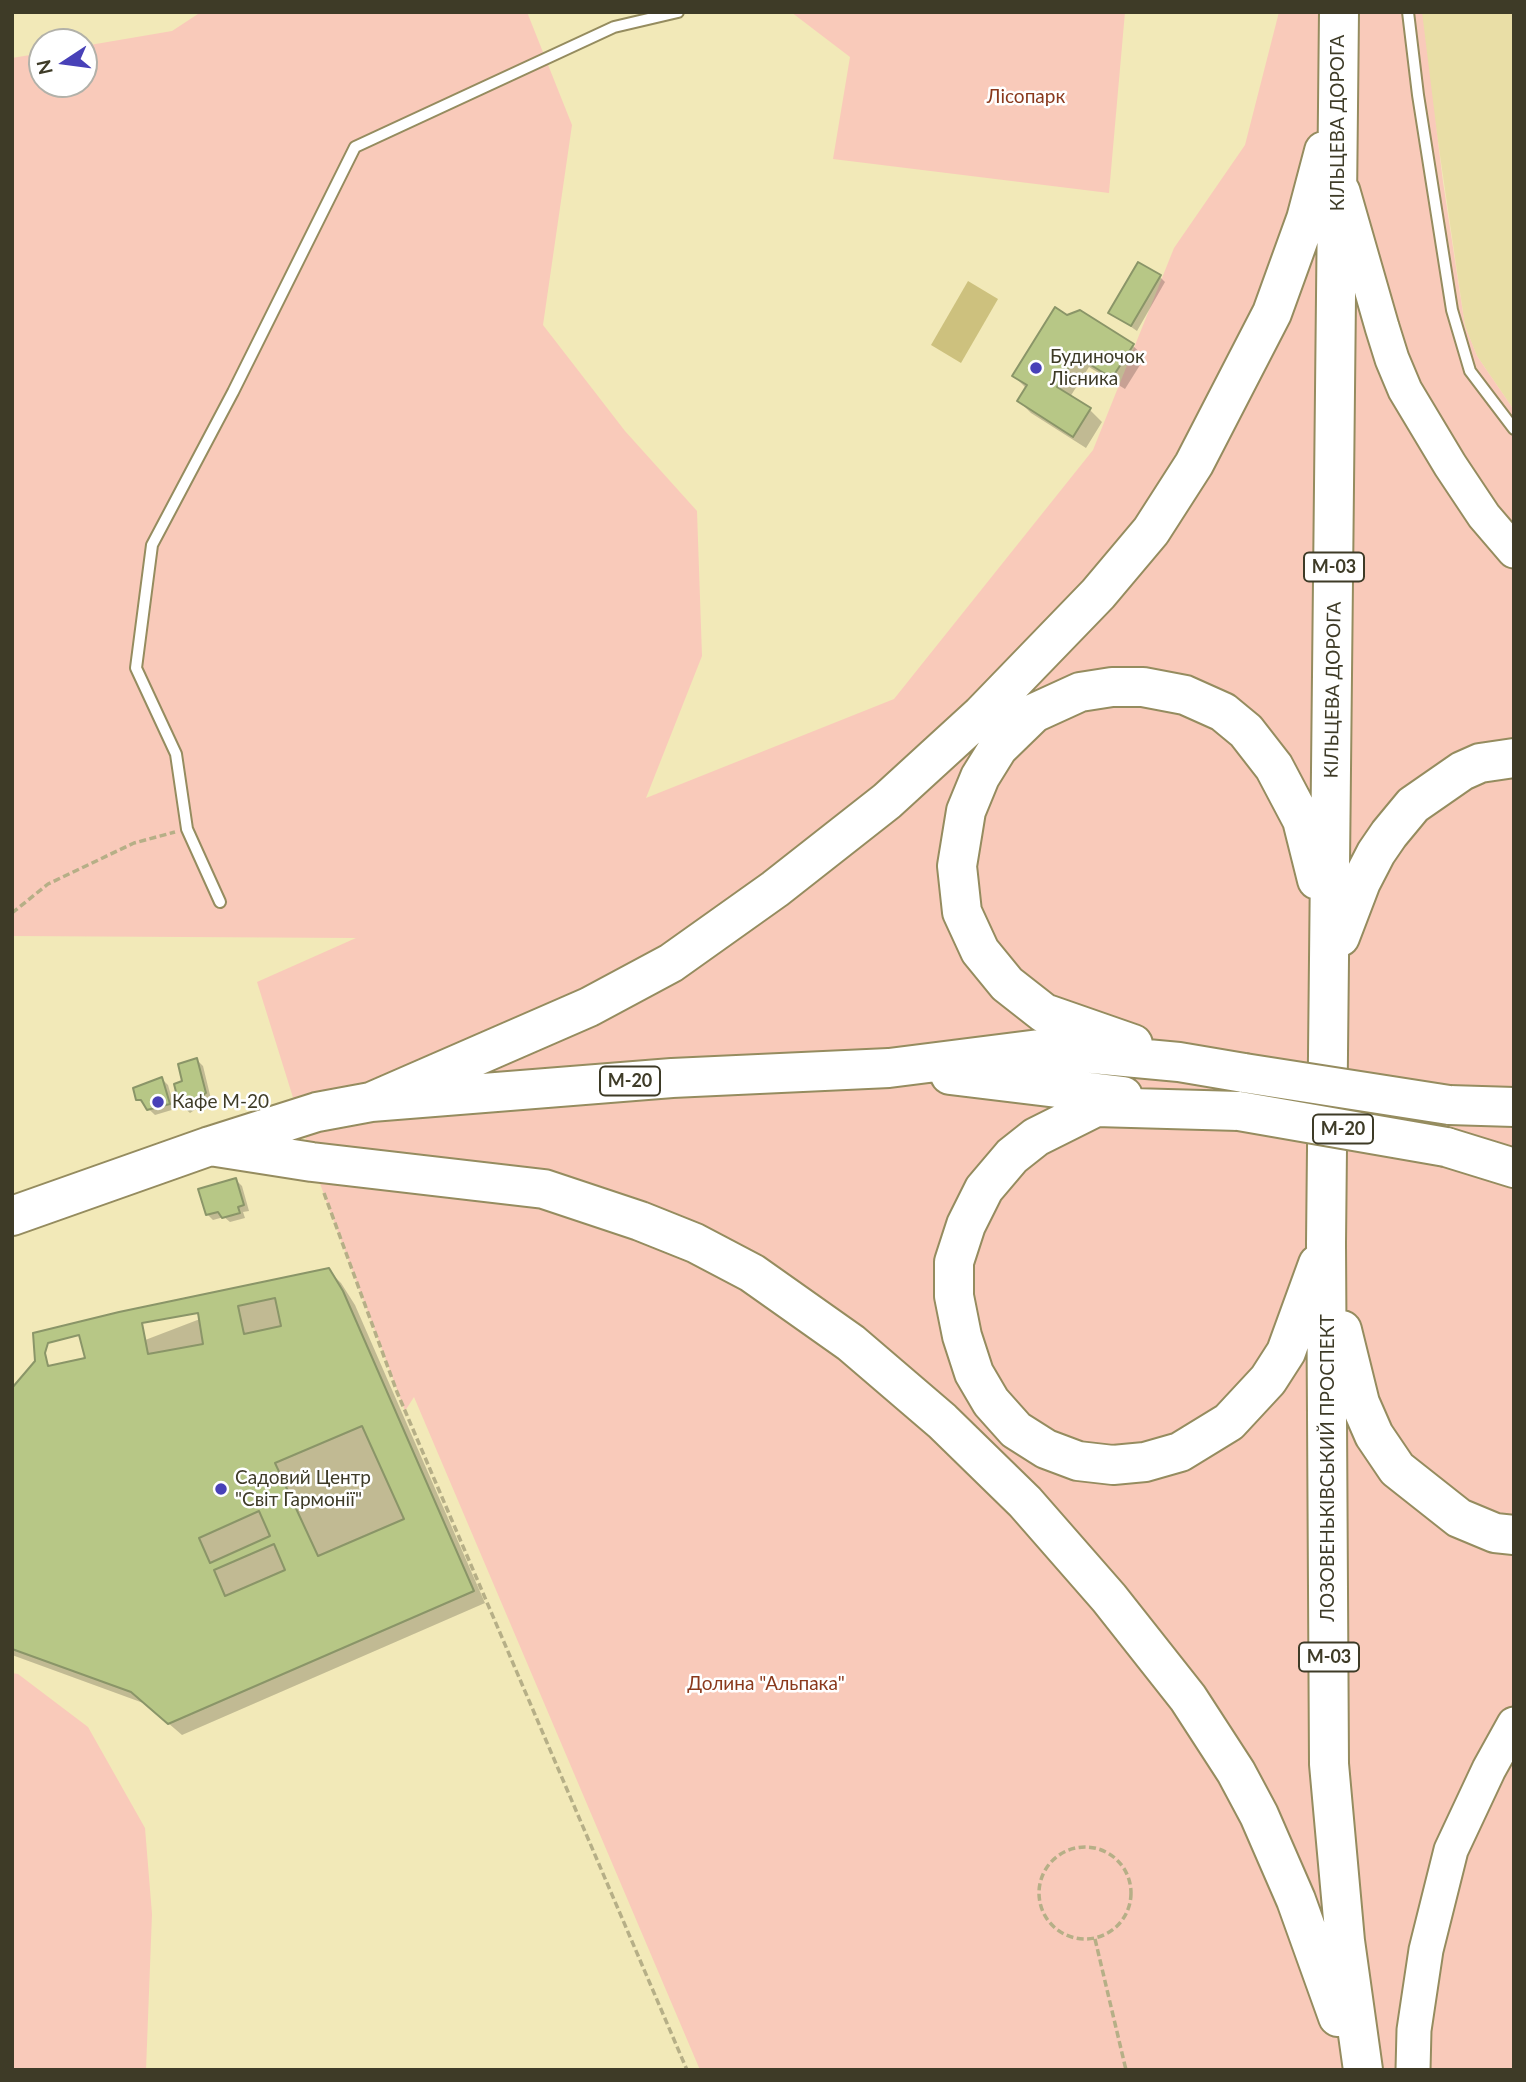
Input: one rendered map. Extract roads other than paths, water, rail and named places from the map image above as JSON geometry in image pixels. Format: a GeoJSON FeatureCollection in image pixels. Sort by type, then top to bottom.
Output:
{"type":"FeatureCollection","features":[{"type":"Feature","properties":{"kind":"highway","name":"КІЛЬЦЕВА ДОРОГА"},"geometry":{"type":"LineString","coordinates":[[1326,1242],[1339,12]]}},
{"type":"Feature","properties":{"kind":"highway"},"geometry":{"type":"LineString","coordinates":[[371,1102],[589,1007],[671,963],[775,890],[887,801],[981,715],[1098,594],[1151,531],[1194,464],[1272,313],[1306,219],[1324,151],[1338,70]]}},
{"type":"Feature","properties":{"kind":"highway"},"geometry":{"type":"LineString","coordinates":[[1178,1062],[1044,1013],[1006,984],[980,951],[962,912],[957,866],[967,810],[980,777],[998,748],[1034,713],[1080,692],[1112,687],[1143,687],[1185,695],[1223,712],[1246,731],[1274,766],[1302,820],[1316,870],[1331,962]]}},
{"type":"Feature","properties":{"kind":"highway"},"geometry":{"type":"LineString","coordinates":[[1331,962],[1361,882],[1389,834],[1413,805],[1462,771],[1480,763],[1514,758]]}},
{"type":"Feature","properties":{"kind":"highway","name":"М-20"},"geometry":{"type":"LineString","coordinates":[[12,1216],[210,1146],[317,1112],[371,1102],[672,1077],[889,1068],[1039,1049],[1178,1062],[1450,1105]]}},
{"type":"Feature","properties":{"kind":"highway","name":"М-20"},"geometry":{"type":"LineString","coordinates":[[889,1068],[1239,1111],[1446,1147]]}},
{"type":"Feature","properties":{"kind":"highway"},"geometry":{"type":"LineString","coordinates":[[1450,1105],[1514,1107]]}},
{"type":"Feature","properties":{"kind":"highway"},"geometry":{"type":"LineString","coordinates":[[1239,1111],[1096,1107],[1036,1137],[1012,1156],[984,1189],[962,1237],[954,1262],[954,1296],[962,1336],[974,1373],[991,1402],[1016,1430],[1046,1449],[1078,1461],[1113,1465],[1145,1462],[1180,1452],[1229,1422],[1268,1380],[1286,1352],[1326,1242]]}},
{"type":"Feature","properties":{"kind":"highway"},"geometry":{"type":"LineString","coordinates":[[210,1146],[312,1163],[544,1189],[640,1221],[695,1243],[752,1273],[851,1343],[942,1421],[1025,1502],[1109,1598],[1188,1698],[1259,1815],[1296,1900],[1355,2070]]}},
{"type":"Feature","properties":{"kind":"highway"},"geometry":{"type":"LineString","coordinates":[[1446,1147],[1514,1168]]}},
{"type":"Feature","properties":{"kind":"highway"},"geometry":{"type":"LineString","coordinates":[[1326,1242],[1344,1340],[1360,1403],[1374,1435],[1397,1469],[1459,1518],[1495,1533],[1514,1535]]}},
{"type":"Feature","properties":{"kind":"highway","name":"ЛОЗОВЕНЬКІВСЬКИЙ ПРОСПЕКТ"},"geometry":{"type":"LineString","coordinates":[[1326,1242],[1329,1764],[1345,1941],[1363,2070]]}},
{"type":"Feature","properties":{"kind":"main road"},"geometry":{"type":"LineString","coordinates":[[1338,172],[1382,327],[1405,390],[1484,516],[1514,551]]}},
{"type":"Feature","properties":{"kind":"main road"},"geometry":{"type":"LineString","coordinates":[[1450,1105],[1514,1118]]}},
{"type":"Feature","properties":{"kind":"main road"},"geometry":{"type":"LineString","coordinates":[[1446,1147],[1514,1158]]}},
{"type":"Feature","properties":{"kind":"main road"},"geometry":{"type":"LineString","coordinates":[[1413,2070],[1414,2030],[1426,1950],[1451,1850],[1489,1769],[1514,1724]]}},
{"type":"Feature","properties":{"kind":"lane"},"geometry":{"type":"LineString","coordinates":[[220,902],[187,829],[176,754],[136,668],[152,545],[233,392],[355,147],[585,39],[614,27],[678,12]]}},
{"type":"Feature","properties":{"kind":"lane"},"geometry":{"type":"LineString","coordinates":[[1408,12],[1418,95],[1452,310],[1470,371],[1514,429]]}},
{"type":"Feature","properties":{"kind":"place","name":"Будиночок Лісника"},"geometry":{"type":"Point","coordinates":[1036,368]}},
{"type":"Feature","properties":{"kind":"place","name":"Кафе М-20"},"geometry":{"type":"Point","coordinates":[158,1102]}},
{"type":"Feature","properties":{"kind":"place","name":"Садовий Центр \"Світ Гармонії\""},"geometry":{"type":"Point","coordinates":[221,1489]}},
{"type":"Feature","properties":{"kind":"park label","name":"Лісопарк"},"geometry":{"type":"Point","coordinates":[1026,97]}},
{"type":"Feature","properties":{"kind":"park label","name":"Долина \"Альпака\""},"geometry":{"type":"Point","coordinates":[766,1684]}}]}
